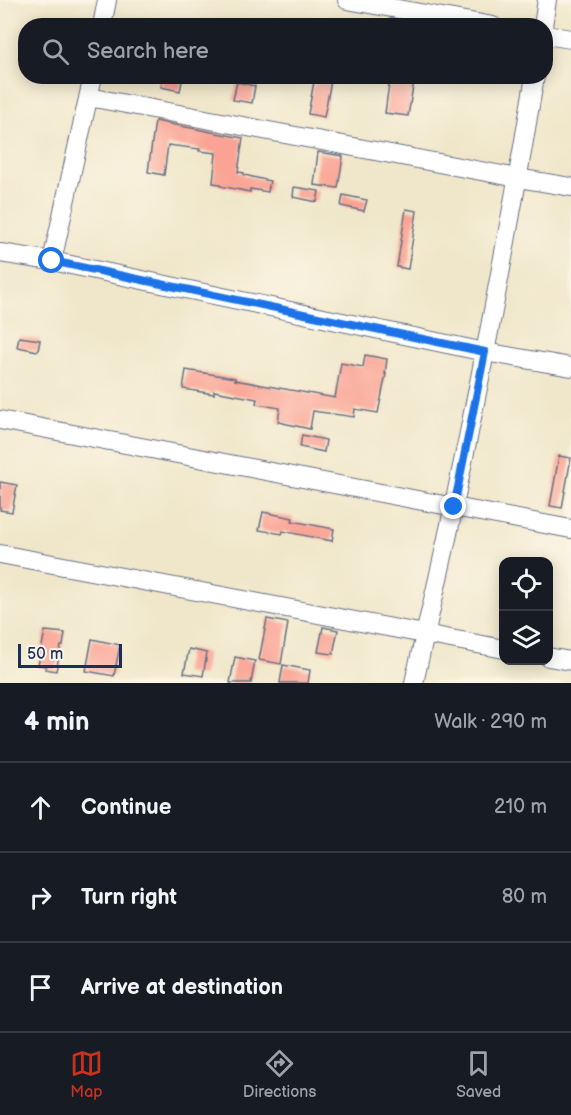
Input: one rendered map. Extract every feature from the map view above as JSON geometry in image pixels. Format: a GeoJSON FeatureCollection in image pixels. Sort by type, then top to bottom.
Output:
{"type":"FeatureCollection","features":[{"type":"Feature","properties":{"kind":"street"},"geometry":{"type":"LineString","coordinates":[[103,18],[106,0]]}},
{"type":"Feature","properties":{"kind":"street"},"geometry":{"type":"LineString","coordinates":[[347,0],[448,18]]}},
{"type":"Feature","properties":{"kind":"street"},"geometry":{"type":"LineString","coordinates":[[544,18],[547,0]]}},
{"type":"Feature","properties":{"kind":"street"},"geometry":{"type":"LineString","coordinates":[[553,36],[571,39]]}},
{"type":"Feature","properties":{"kind":"street"},"geometry":{"type":"LineString","coordinates":[[52,261],[91,84]]}},
{"type":"Feature","properties":{"kind":"street"},"geometry":{"type":"LineString","coordinates":[[414,683],[454,507],[485,352],[534,84]]}},
{"type":"Feature","properties":{"kind":"street"},"geometry":{"type":"LineString","coordinates":[[89,97],[571,187]]}},
{"type":"Feature","properties":{"kind":"street"},"geometry":{"type":"LineString","coordinates":[[0,253],[52,261],[485,352],[571,367]]}},
{"type":"Feature","properties":{"kind":"street"},"geometry":{"type":"LineString","coordinates":[[0,420],[571,529]]}},
{"type":"Feature","properties":{"kind":"street"},"geometry":{"type":"LineString","coordinates":[[0,554],[499,648]]}},
{"type":"Feature","properties":{"kind":"street"},"geometry":{"type":"LineString","coordinates":[[553,658],[571,661]]}},
{"type":"Feature","properties":{"kind":"building"},"geometry":{"type":"Polygon","coordinates":[[[162,84],[181,84],[180,91],[161,87],[162,84]]]}},
{"type":"Feature","properties":{"kind":"building"},"geometry":{"type":"Polygon","coordinates":[[[237,84],[255,86],[252,103],[233,100],[237,84]]]}},
{"type":"Feature","properties":{"kind":"building"},"geometry":{"type":"Polygon","coordinates":[[[314,84],[330,84],[324,117],[308,114],[314,84]]]}},
{"type":"Feature","properties":{"kind":"building"},"geometry":{"type":"Polygon","coordinates":[[[389,84],[413,84],[408,116],[385,113],[389,84]]]}},
{"type":"Feature","properties":{"kind":"building"},"geometry":{"type":"Polygon","coordinates":[[[155,121],[243,138],[238,172],[270,181],[268,192],[250,189],[250,192],[213,183],[216,153],[199,151],[200,149],[168,145],[164,175],[148,172],[155,121]]]}},
{"type":"Feature","properties":{"kind":"building"},"geometry":{"type":"Polygon","coordinates":[[[318,152],[343,156],[338,188],[314,185],[318,152]]]}},
{"type":"Feature","properties":{"kind":"building"},"geometry":{"type":"Polygon","coordinates":[[[294,187],[319,191],[317,202],[293,197],[294,187]]]}},
{"type":"Feature","properties":{"kind":"building"},"geometry":{"type":"Polygon","coordinates":[[[343,195],[367,200],[364,211],[341,206],[343,195]]]}},
{"type":"Feature","properties":{"kind":"building"},"geometry":{"type":"Polygon","coordinates":[[[406,209],[417,211],[408,269],[397,267],[406,209]]]}},
{"type":"Feature","properties":{"kind":"building"},"geometry":{"type":"Polygon","coordinates":[[[19,337],[40,340],[38,351],[17,347],[19,337]]]}},
{"type":"Feature","properties":{"kind":"building"},"geometry":{"type":"Polygon","coordinates":[[[365,355],[387,359],[378,413],[355,409],[354,417],[313,411],[310,429],[278,422],[280,408],[256,404],[257,399],[214,391],[214,394],[183,389],[186,370],[335,398],[341,363],[363,367],[365,355]]]}},
{"type":"Feature","properties":{"kind":"building"},"geometry":{"type":"Polygon","coordinates":[[[302,435],[326,440],[324,452],[300,447],[302,435]]]}},
{"type":"Feature","properties":{"kind":"building"},"geometry":{"type":"Polygon","coordinates":[[[559,456],[571,458],[562,508],[550,506],[559,456]]]}},
{"type":"Feature","properties":{"kind":"building"},"geometry":{"type":"Polygon","coordinates":[[[0,482],[17,485],[12,512],[0,510],[0,482]]]}},
{"type":"Feature","properties":{"kind":"building"},"geometry":{"type":"Polygon","coordinates":[[[263,512],[293,518],[292,521],[334,529],[332,541],[283,531],[282,534],[259,530],[263,512]]]}},
{"type":"Feature","properties":{"kind":"building"},"geometry":{"type":"Polygon","coordinates":[[[267,619],[288,623],[281,664],[259,660],[267,619]]]}},
{"type":"Feature","properties":{"kind":"building"},"geometry":{"type":"Polygon","coordinates":[[[323,627],[338,630],[333,654],[318,652],[323,627]]]}},
{"type":"Feature","properties":{"kind":"building"},"geometry":{"type":"Polygon","coordinates":[[[45,631],[65,633],[56,671],[38,665],[45,631]]]}},
{"type":"Feature","properties":{"kind":"building"},"geometry":{"type":"Polygon","coordinates":[[[92,639],[120,645],[114,676],[86,671],[92,639]]]}},
{"type":"Feature","properties":{"kind":"building"},"geometry":{"type":"Polygon","coordinates":[[[189,649],[207,653],[203,676],[184,673],[189,649]]]}},
{"type":"Feature","properties":{"kind":"building"},"geometry":{"type":"Polygon","coordinates":[[[235,657],[255,661],[251,683],[230,683],[235,657]]]}},
{"type":"Feature","properties":{"kind":"building"},"geometry":{"type":"Polygon","coordinates":[[[283,665],[310,670],[308,683],[280,683],[283,665]]]}},
{"type":"Feature","properties":{"kind":"route"},"geometry":{"type":"LineString","coordinates":[[52,261],[485,352],[454,507]]}}]}
